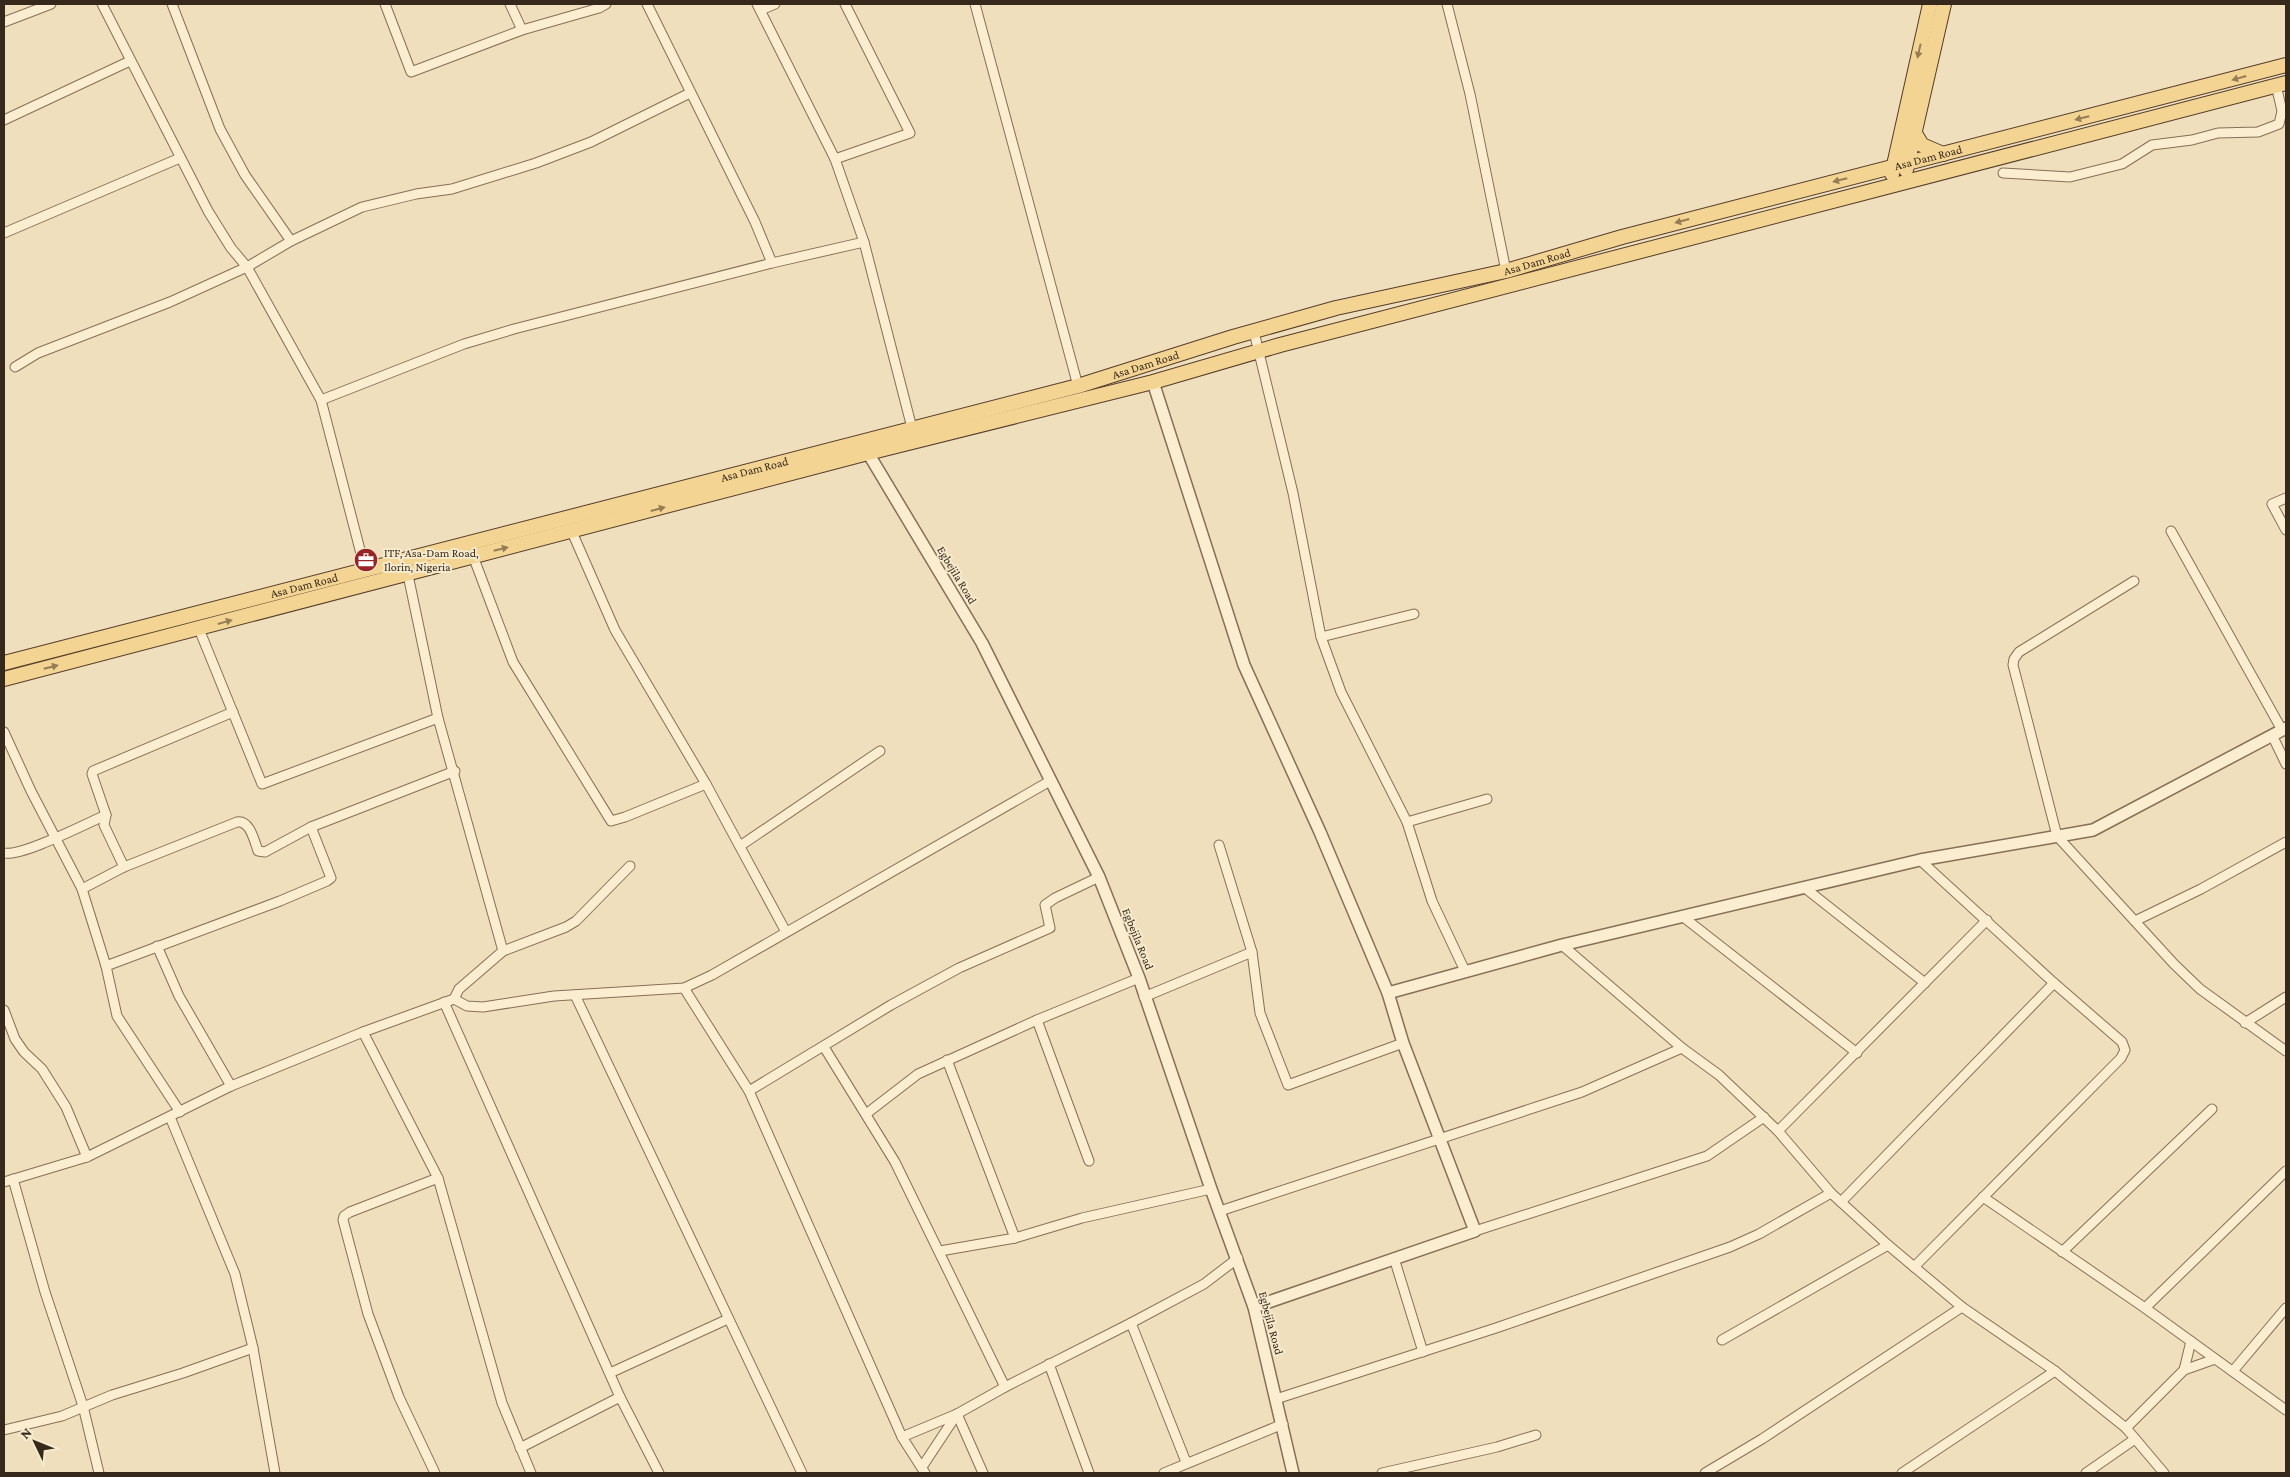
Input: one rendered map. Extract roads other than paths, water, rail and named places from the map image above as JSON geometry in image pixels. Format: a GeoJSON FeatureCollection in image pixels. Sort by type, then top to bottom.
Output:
{"type":"FeatureCollection","features":[{"type":"Feature","properties":{"kind":"main road"},"geometry":{"type":"LineString","coordinates":[[1898,183],[1900,165],[1899,143],[1930,4]]}},
{"type":"Feature","properties":{"kind":"main road"},"geometry":{"type":"LineString","coordinates":[[1900,165],[1914,132],[1944,4]]}},
{"type":"Feature","properties":{"kind":"main road","name":"Asa Dam Road"},"geometry":{"type":"LineString","coordinates":[[4,663],[281,590],[1078,386],[1234,337],[1336,308],[1506,271],[1622,237],[2286,65]]}},
{"type":"Feature","properties":{"kind":"main road","name":"Asa Dam Road"},"geometry":{"type":"LineString","coordinates":[[4,680],[868,453],[1153,382],[1260,351],[2281,84]]}},
{"type":"Feature","properties":{"kind":"main road"},"geometry":{"type":"LineString","coordinates":[[1914,132],[1922,145],[1943,154]]}},
{"type":"Feature","properties":{"kind":"main road"},"geometry":{"type":"LineString","coordinates":[[1868,173],[1885,159],[1899,143]]}},
{"type":"Feature","properties":{"kind":"main road"},"geometry":{"type":"LineString","coordinates":[[281,590],[283,606]]}},
{"type":"Feature","properties":{"kind":"street"},"geometry":{"type":"LineString","coordinates":[[4,22],[51,4]]}},
{"type":"Feature","properties":{"kind":"street"},"geometry":{"type":"LineString","coordinates":[[102,4],[208,211],[231,248],[246,267],[321,400],[365,569]]}},
{"type":"Feature","properties":{"kind":"street"},"geometry":{"type":"LineString","coordinates":[[172,4],[220,129],[245,175],[292,241]]}},
{"type":"Feature","properties":{"kind":"street"},"geometry":{"type":"LineString","coordinates":[[384,4],[411,72],[522,30],[599,8],[606,4]]}},
{"type":"Feature","properties":{"kind":"street"},"geometry":{"type":"LineString","coordinates":[[510,4],[522,30]]}},
{"type":"Feature","properties":{"kind":"street"},"geometry":{"type":"LineString","coordinates":[[647,4],[755,222],[772,263]]}},
{"type":"Feature","properties":{"kind":"street"},"geometry":{"type":"LineString","coordinates":[[775,4],[759,7],[835,159],[864,242],[912,428]]}},
{"type":"Feature","properties":{"kind":"street"},"geometry":{"type":"LineString","coordinates":[[835,159],[910,133],[845,4]]}},
{"type":"Feature","properties":{"kind":"street"},"geometry":{"type":"LineString","coordinates":[[976,4],[1078,386]]}},
{"type":"Feature","properties":{"kind":"street"},"geometry":{"type":"LineString","coordinates":[[1447,4],[1470,94],[1506,271]]}},
{"type":"Feature","properties":{"kind":"street"},"geometry":{"type":"LineString","coordinates":[[4,120],[130,61]]}},
{"type":"Feature","properties":{"kind":"street"},"geometry":{"type":"LineString","coordinates":[[2003,172],[2070,177],[2122,164],[2152,145],[2192,140],[2218,133],[2258,132],[2279,124],[2282,111],[2281,84]]}},
{"type":"Feature","properties":{"kind":"street"},"geometry":{"type":"LineString","coordinates":[[15,366],[38,352],[170,302],[246,267],[292,241],[362,207],[416,194],[452,189],[536,163],[591,142],[690,93]]}},
{"type":"Feature","properties":{"kind":"street"},"geometry":{"type":"LineString","coordinates":[[4,233],[180,158]]}},
{"type":"Feature","properties":{"kind":"street"},"geometry":{"type":"LineString","coordinates":[[321,400],[464,344],[514,329],[772,263],[864,242]]}},
{"type":"Feature","properties":{"kind":"street"},"geometry":{"type":"LineString","coordinates":[[1254,332],[1293,493],[1321,638],[1341,692],[1407,822],[1432,901],[1465,971]]}},
{"type":"Feature","properties":{"kind":"street"},"geometry":{"type":"LineString","coordinates":[[1153,382],[1244,665],[1320,832],[1388,993],[1403,1043],[1475,1231]]}},
{"type":"Feature","properties":{"kind":"street","name":"Egbejila Road"},"geometry":{"type":"LineString","coordinates":[[868,453],[982,643],[1098,877],[1139,978],[1144,998],[1211,1189],[1238,1258],[1254,1307],[1293,1473]]}},
{"type":"Feature","properties":{"kind":"street"},"geometry":{"type":"LineString","coordinates":[[2286,498],[2272,504],[2286,530]]}},
{"type":"Feature","properties":{"kind":"street"},"geometry":{"type":"LineString","coordinates":[[2171,531],[2280,731],[2286,764]]}},
{"type":"Feature","properties":{"kind":"street"},"geometry":{"type":"LineString","coordinates":[[572,532],[616,630],[706,784],[786,932]]}},
{"type":"Feature","properties":{"kind":"street"},"geometry":{"type":"LineString","coordinates":[[473,556],[513,662],[611,821],[706,784]]}},
{"type":"Feature","properties":{"kind":"street"},"geometry":{"type":"LineString","coordinates":[[408,575],[438,718],[503,952]]}},
{"type":"Feature","properties":{"kind":"street"},"geometry":{"type":"LineString","coordinates":[[2134,581],[2019,652],[2014,659],[2013,665],[2029,732],[2057,836],[2174,964],[2200,989],[2286,1051]]}},
{"type":"Feature","properties":{"kind":"street"},"geometry":{"type":"LineString","coordinates":[[1321,638],[1414,614]]}},
{"type":"Feature","properties":{"kind":"street"},"geometry":{"type":"LineString","coordinates":[[199,629],[262,784],[438,718]]}},
{"type":"Feature","properties":{"kind":"street"},"geometry":{"type":"LineString","coordinates":[[124,868],[104,826],[106,815],[92,774],[93,771],[233,712]]}},
{"type":"Feature","properties":{"kind":"street"},"geometry":{"type":"LineString","coordinates":[[1388,993],[1562,945],[1920,860],[2093,830],[2280,731]]}},
{"type":"Feature","properties":{"kind":"street"},"geometry":{"type":"LineString","coordinates":[[4,732],[31,791],[82,889],[106,966],[117,1016],[180,1112]]}},
{"type":"Feature","properties":{"kind":"street"},"geometry":{"type":"LineString","coordinates":[[740,846],[880,751]]}},
{"type":"Feature","properties":{"kind":"street"},"geometry":{"type":"LineString","coordinates":[[82,889],[124,868],[237,822],[242,821],[246,824],[261,853],[311,827],[454,771]]}},
{"type":"Feature","properties":{"kind":"street"},"geometry":{"type":"LineString","coordinates":[[4,1182],[87,1157],[231,1086],[363,1032],[454,999],[467,1006],[482,1007],[554,996],[684,988],[712,975],[1050,781]]}},
{"type":"Feature","properties":{"kind":"street"},"geometry":{"type":"LineString","coordinates":[[1407,822],[1487,799]]}},
{"type":"Feature","properties":{"kind":"street"},"geometry":{"type":"LineString","coordinates":[[4,852],[16,852],[106,815]]}},
{"type":"Feature","properties":{"kind":"street"},"geometry":{"type":"LineString","coordinates":[[106,966],[280,901],[328,881],[331,878],[311,827]]}},
{"type":"Feature","properties":{"kind":"street"},"geometry":{"type":"LineString","coordinates":[[2136,922],[2286,842]]}},
{"type":"Feature","properties":{"kind":"street"},"geometry":{"type":"LineString","coordinates":[[1219,845],[1252,952],[1260,1013],[1288,1085],[1403,1043]]}},
{"type":"Feature","properties":{"kind":"street"},"geometry":{"type":"LineString","coordinates":[[1914,1267],[2121,1058],[2125,1050],[2122,1042],[2054,983],[1920,860]]}},
{"type":"Feature","properties":{"kind":"street"},"geometry":{"type":"LineString","coordinates":[[454,999],[459,989],[503,952],[566,927],[576,920],[630,866]]}},
{"type":"Feature","properties":{"kind":"street"},"geometry":{"type":"LineString","coordinates":[[749,1091],[824,1047],[891,1004],[959,968],[1050,928],[1045,905],[1055,898],[1098,877]]}},
{"type":"Feature","properties":{"kind":"street"},"geometry":{"type":"LineString","coordinates":[[1805,888],[1925,983]]}},
{"type":"Feature","properties":{"kind":"street"},"geometry":{"type":"LineString","coordinates":[[1682,916],[1857,1053]]}},
{"type":"Feature","properties":{"kind":"street"},"geometry":{"type":"LineString","coordinates":[[1778,1131],[1857,1053],[1986,920]]}},
{"type":"Feature","properties":{"kind":"street"},"geometry":{"type":"LineString","coordinates":[[1562,945],[1682,1048],[1719,1075],[1778,1131],[1832,1193],[1888,1245],[1962,1307],[2055,1371],[2126,1428],[2164,1473]]}},
{"type":"Feature","properties":{"kind":"street"},"geometry":{"type":"LineString","coordinates":[[157,946],[179,996],[231,1086]]}},
{"type":"Feature","properties":{"kind":"street"},"geometry":{"type":"LineString","coordinates":[[1144,998],[1252,952]]}},
{"type":"Feature","properties":{"kind":"street"},"geometry":{"type":"LineString","coordinates":[[866,1114],[918,1074],[1037,1020],[1139,978]]}},
{"type":"Feature","properties":{"kind":"street"},"geometry":{"type":"LineString","coordinates":[[1841,1202],[2054,983]]}},
{"type":"Feature","properties":{"kind":"street"},"geometry":{"type":"LineString","coordinates":[[684,988],[749,1091],[902,1437],[924,1470],[957,1414]]}},
{"type":"Feature","properties":{"kind":"street"},"geometry":{"type":"LineString","coordinates":[[575,995],[802,1473]]}},
{"type":"Feature","properties":{"kind":"street"},"geometry":{"type":"LineString","coordinates":[[2245,1023],[2286,997]]}},
{"type":"Feature","properties":{"kind":"street"},"geometry":{"type":"LineString","coordinates":[[444,1002],[620,1397],[659,1473]]}},
{"type":"Feature","properties":{"kind":"street"},"geometry":{"type":"LineString","coordinates":[[4,1010],[15,1039],[24,1052],[42,1069],[66,1107],[87,1157]]}},
{"type":"Feature","properties":{"kind":"street"},"geometry":{"type":"LineString","coordinates":[[1037,1020],[1089,1162]]}},
{"type":"Feature","properties":{"kind":"street"},"geometry":{"type":"LineString","coordinates":[[363,1032],[438,1178],[502,1403],[531,1473]]}},
{"type":"Feature","properties":{"kind":"street"},"geometry":{"type":"LineString","coordinates":[[824,1047],[895,1162],[1005,1387]]}},
{"type":"Feature","properties":{"kind":"street"},"geometry":{"type":"LineString","coordinates":[[1220,1211],[1582,1092],[1682,1048]]}},
{"type":"Feature","properties":{"kind":"street"},"geometry":{"type":"LineString","coordinates":[[947,1060],[1015,1238]]}},
{"type":"Feature","properties":{"kind":"street"},"geometry":{"type":"LineString","coordinates":[[2062,1252],[2212,1108]]}},
{"type":"Feature","properties":{"kind":"street"},"geometry":{"type":"LineString","coordinates":[[170,1117],[235,1274],[254,1348],[275,1473]]}},
{"type":"Feature","properties":{"kind":"street"},"geometry":{"type":"LineString","coordinates":[[1254,1307],[1475,1231],[1707,1156],[1764,1117]]}},
{"type":"Feature","properties":{"kind":"street"},"geometry":{"type":"LineString","coordinates":[[2144,1308],[2286,1171]]}},
{"type":"Feature","properties":{"kind":"street"},"geometry":{"type":"LineString","coordinates":[[435,1473],[399,1397],[368,1314],[342,1220],[350,1212],[438,1178]]}},
{"type":"Feature","properties":{"kind":"street"},"geometry":{"type":"LineString","coordinates":[[13,1179],[45,1292],[84,1406],[99,1473]]}},
{"type":"Feature","properties":{"kind":"street"},"geometry":{"type":"LineString","coordinates":[[940,1252],[1015,1238],[1082,1218],[1211,1189]]}},
{"type":"Feature","properties":{"kind":"street"},"geometry":{"type":"LineString","coordinates":[[1276,1399],[1423,1352],[1730,1247],[1759,1234],[1832,1193]]}},
{"type":"Feature","properties":{"kind":"street"},"geometry":{"type":"LineString","coordinates":[[1983,1197],[2233,1370],[2286,1410]]}},
{"type":"Feature","properties":{"kind":"street"},"geometry":{"type":"LineString","coordinates":[[1722,1340],[1888,1245]]}},
{"type":"Feature","properties":{"kind":"street"},"geometry":{"type":"LineString","coordinates":[[902,1437],[957,1414],[1005,1387],[1131,1323],[1204,1284],[1238,1258]]}},
{"type":"Feature","properties":{"kind":"street"},"geometry":{"type":"LineString","coordinates":[[1394,1258],[1423,1352]]}},
{"type":"Feature","properties":{"kind":"street"},"geometry":{"type":"LineString","coordinates":[[1705,1473],[1762,1439],[1962,1307]]}},
{"type":"Feature","properties":{"kind":"street"},"geometry":{"type":"LineString","coordinates":[[2233,1370],[2286,1308]]}},
{"type":"Feature","properties":{"kind":"street"},"geometry":{"type":"LineString","coordinates":[[610,1373],[728,1319]]}},
{"type":"Feature","properties":{"kind":"street"},"geometry":{"type":"LineString","coordinates":[[1131,1323],[1186,1462]]}},
{"type":"Feature","properties":{"kind":"street"},"geometry":{"type":"LineString","coordinates":[[2184,1370],[2191,1341]]}},
{"type":"Feature","properties":{"kind":"street"},"geometry":{"type":"LineString","coordinates":[[4,1430],[62,1416],[84,1406],[254,1348]]}},
{"type":"Feature","properties":{"kind":"street"},"geometry":{"type":"LineString","coordinates":[[2126,1428],[2184,1370],[2215,1359]]}},
{"type":"Feature","properties":{"kind":"street"},"geometry":{"type":"LineString","coordinates":[[1049,1364],[1089,1473]]}},
{"type":"Feature","properties":{"kind":"street"},"geometry":{"type":"LineString","coordinates":[[1902,1473],[2055,1371]]}},
{"type":"Feature","properties":{"kind":"street"},"geometry":{"type":"LineString","coordinates":[[520,1448],[620,1397]]}},
{"type":"Feature","properties":{"kind":"street"},"geometry":{"type":"LineString","coordinates":[[957,1414],[984,1473]]}},
{"type":"Feature","properties":{"kind":"street"},"geometry":{"type":"LineString","coordinates":[[1164,1473],[1186,1462],[1283,1424]]}},
{"type":"Feature","properties":{"kind":"street"},"geometry":{"type":"LineString","coordinates":[[1382,1473],[1488,1449],[1536,1435]]}},
{"type":"Feature","properties":{"kind":"street"},"geometry":{"type":"LineString","coordinates":[[2087,1473],[2135,1439]]}},
{"type":"Feature","properties":{"kind":"place","name":"ITF, Asa-Dam Road, Ilorin, Nigeria"},"geometry":{"type":"Point","coordinates":[366,560]}}]}
